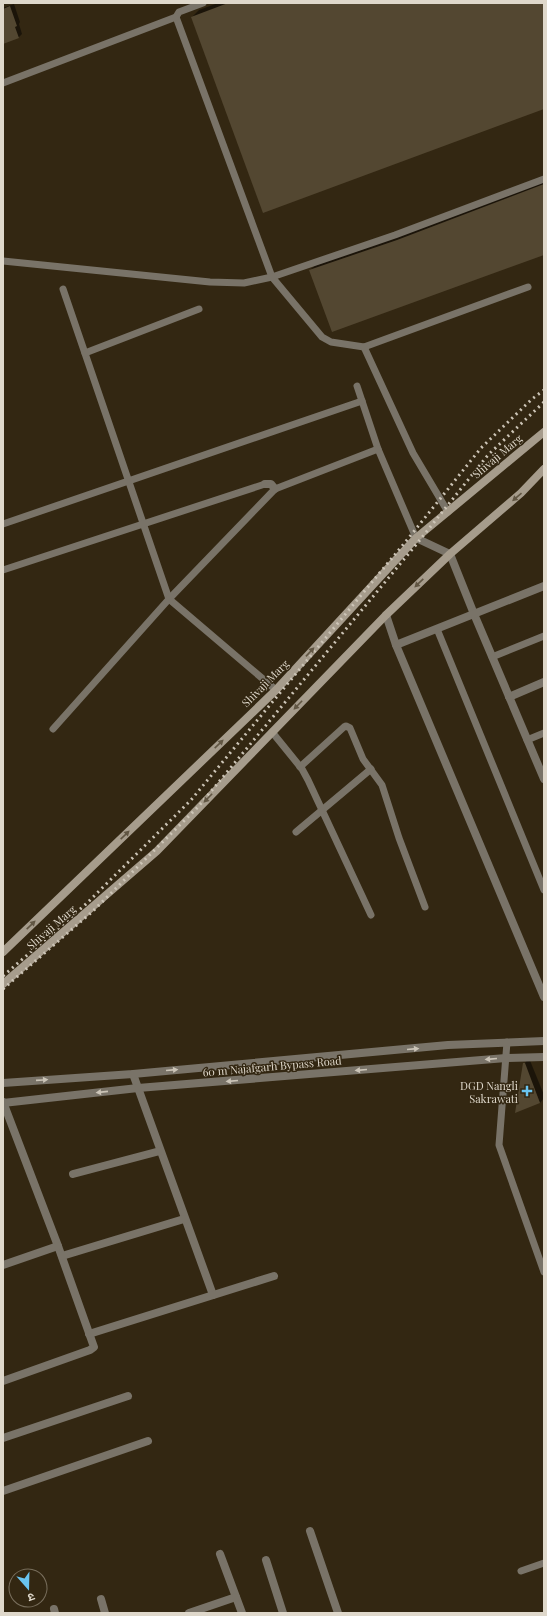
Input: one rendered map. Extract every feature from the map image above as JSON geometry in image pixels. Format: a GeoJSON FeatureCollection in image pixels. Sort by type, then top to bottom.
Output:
{"type":"FeatureCollection","features":[{"type":"Feature","properties":{"kind":"main road","name":"Shivaji Marg"},"geometry":{"type":"LineString","coordinates":[[3,952],[276,690],[416,538],[544,432]]}},
{"type":"Feature","properties":{"kind":"main road","name":"Shivaji Marg"},"geometry":{"type":"LineString","coordinates":[[3,984],[157,851],[386,615],[450,554],[521,493],[544,469]]}},
{"type":"Feature","properties":{"kind":"street"},"geometry":{"type":"LineString","coordinates":[[265,484],[270,484],[275,489]]}},
{"type":"Feature","properties":{"kind":"street"},"geometry":{"type":"LineString","coordinates":[[416,538],[450,554],[544,780]]}},
{"type":"Feature","properties":{"kind":"street"},"geometry":{"type":"LineString","coordinates":[[396,645],[544,586]]}},
{"type":"Feature","properties":{"kind":"street"},"geometry":{"type":"LineString","coordinates":[[386,615],[396,645],[544,997]]}},
{"type":"Feature","properties":{"kind":"street"},"geometry":{"type":"LineString","coordinates":[[509,697],[544,682]]}},
{"type":"Feature","properties":{"kind":"street","name":"60 m Najafgarh Bypass Road"},"geometry":{"type":"LineString","coordinates":[[3,1083],[132,1074],[448,1045],[544,1041]]}},
{"type":"Feature","properties":{"kind":"street","name":"60 m Najafgarh Bypass Road"},"geometry":{"type":"LineString","coordinates":[[3,1103],[138,1088],[506,1058],[544,1057]]}},
{"type":"Feature","properties":{"kind":"street"},"geometry":{"type":"LineString","coordinates":[[132,1074],[213,1295]]}},
{"type":"Feature","properties":{"kind":"street"},"geometry":{"type":"LineString","coordinates":[[3,1103],[94,1344],[94,1347],[90,1350],[3,1380]]}},
{"type":"Feature","properties":{"kind":"street"},"geometry":{"type":"LineString","coordinates":[[73,1174],[160,1151]]}},
{"type":"Feature","properties":{"kind":"street"},"geometry":{"type":"LineString","coordinates":[[62,1256],[184,1219]]}},
{"type":"Feature","properties":{"kind":"street"},"geometry":{"type":"LineString","coordinates":[[3,1265],[58,1246]]}},
{"type":"Feature","properties":{"kind":"street"},"geometry":{"type":"LineString","coordinates":[[89,1334],[274,1276]]}},
{"type":"Feature","properties":{"kind":"street"},"geometry":{"type":"LineString","coordinates":[[3,1438],[128,1396]]}},
{"type":"Feature","properties":{"kind":"street"},"geometry":{"type":"LineString","coordinates":[[3,1491],[148,1441]]}},
{"type":"Feature","properties":{"kind":"street"},"geometry":{"type":"LineString","coordinates":[[310,1531],[338,1613]]}},
{"type":"Feature","properties":{"kind":"street"},"geometry":{"type":"LineString","coordinates":[[220,1554],[242,1613]]}},
{"type":"Feature","properties":{"kind":"street"},"geometry":{"type":"LineString","coordinates":[[266,1560],[284,1613]]}},
{"type":"Feature","properties":{"kind":"street"},"geometry":{"type":"LineString","coordinates":[[189,1613],[205,1610],[236,1597]]}},
{"type":"Feature","properties":{"kind":"street"},"geometry":{"type":"LineString","coordinates":[[101,1599],[105,1613]]}},
{"type":"Feature","properties":{"kind":"lane"},"geometry":{"type":"LineString","coordinates":[[3,83],[176,17],[179,12],[203,3]]}},
{"type":"Feature","properties":{"kind":"lane"},"geometry":{"type":"LineString","coordinates":[[176,17],[272,277],[322,337],[331,342],[364,347],[528,287]]}},
{"type":"Feature","properties":{"kind":"lane"},"geometry":{"type":"LineString","coordinates":[[3,262],[210,282],[244,283],[272,277],[395,235],[544,179]]}},
{"type":"Feature","properties":{"kind":"lane"},"geometry":{"type":"LineString","coordinates":[[63,289],[169,600],[276,690]]}},
{"type":"Feature","properties":{"kind":"lane"},"geometry":{"type":"LineString","coordinates":[[85,353],[199,309]]}},
{"type":"Feature","properties":{"kind":"lane"},"geometry":{"type":"LineString","coordinates":[[364,347],[413,453],[448,512]]}},
{"type":"Feature","properties":{"kind":"lane"},"geometry":{"type":"LineString","coordinates":[[357,386],[378,448],[416,538]]}},
{"type":"Feature","properties":{"kind":"lane"},"geometry":{"type":"LineString","coordinates":[[3,524],[362,401]]}},
{"type":"Feature","properties":{"kind":"lane"},"geometry":{"type":"LineString","coordinates":[[53,729],[169,600],[275,489],[378,448]]}},
{"type":"Feature","properties":{"kind":"lane"},"geometry":{"type":"LineString","coordinates":[[3,570],[265,484]]}},
{"type":"Feature","properties":{"kind":"lane"},"geometry":{"type":"LineString","coordinates":[[437,629],[544,890]]}},
{"type":"Feature","properties":{"kind":"lane"},"geometry":{"type":"LineString","coordinates":[[492,657],[544,636]]}},
{"type":"Feature","properties":{"kind":"lane"},"geometry":{"type":"LineString","coordinates":[[300,767],[346,726],[350,728],[360,754],[382,785],[399,838],[425,907]]}},
{"type":"Feature","properties":{"kind":"lane"},"geometry":{"type":"LineString","coordinates":[[272,732],[300,767],[308,780],[371,915]]}},
{"type":"Feature","properties":{"kind":"lane"},"geometry":{"type":"LineString","coordinates":[[527,740],[544,733]]}},
{"type":"Feature","properties":{"kind":"lane"},"geometry":{"type":"LineString","coordinates":[[296,832],[371,769]]}},
{"type":"Feature","properties":{"kind":"lane"},"geometry":{"type":"LineString","coordinates":[[507,1042],[499,1145],[544,1272]]}},
{"type":"Feature","properties":{"kind":"lane"},"geometry":{"type":"LineString","coordinates":[[521,1571],[544,1563]]}},
{"type":"Feature","properties":{"kind":"building"},"geometry":{"type":"Polygon","coordinates":[[[228,3],[544,3],[544,109],[263,213],[191,17],[228,3]]]}},
{"type":"Feature","properties":{"kind":"building"},"geometry":{"type":"Polygon","coordinates":[[[10,6],[17,26],[15,27],[19,38],[3,44],[3,9],[10,6]]]}},
{"type":"Feature","properties":{"kind":"building"},"geometry":{"type":"Polygon","coordinates":[[[544,184],[544,255],[332,332],[309,270],[397,240],[544,184]]]}},
{"type":"Feature","properties":{"kind":"building"},"geometry":{"type":"Polygon","coordinates":[[[523,1063],[525,1063],[540,1103],[515,1113],[523,1063]]]}},
{"type":"Feature","properties":{"kind":"railway"},"geometry":{"type":"LineString","coordinates":[[3,976],[86,904],[191,800],[407,540],[481,448],[532,399],[544,390]]}},
{"type":"Feature","properties":{"kind":"railway"},"geometry":{"type":"LineString","coordinates":[[3,989],[93,911],[198,807],[415,546],[488,455],[544,402]]}},
{"type":"Feature","properties":{"kind":"place","name":"DGD Nangli Sakrawati"},"geometry":{"type":"Point","coordinates":[527,1091]}}]}
